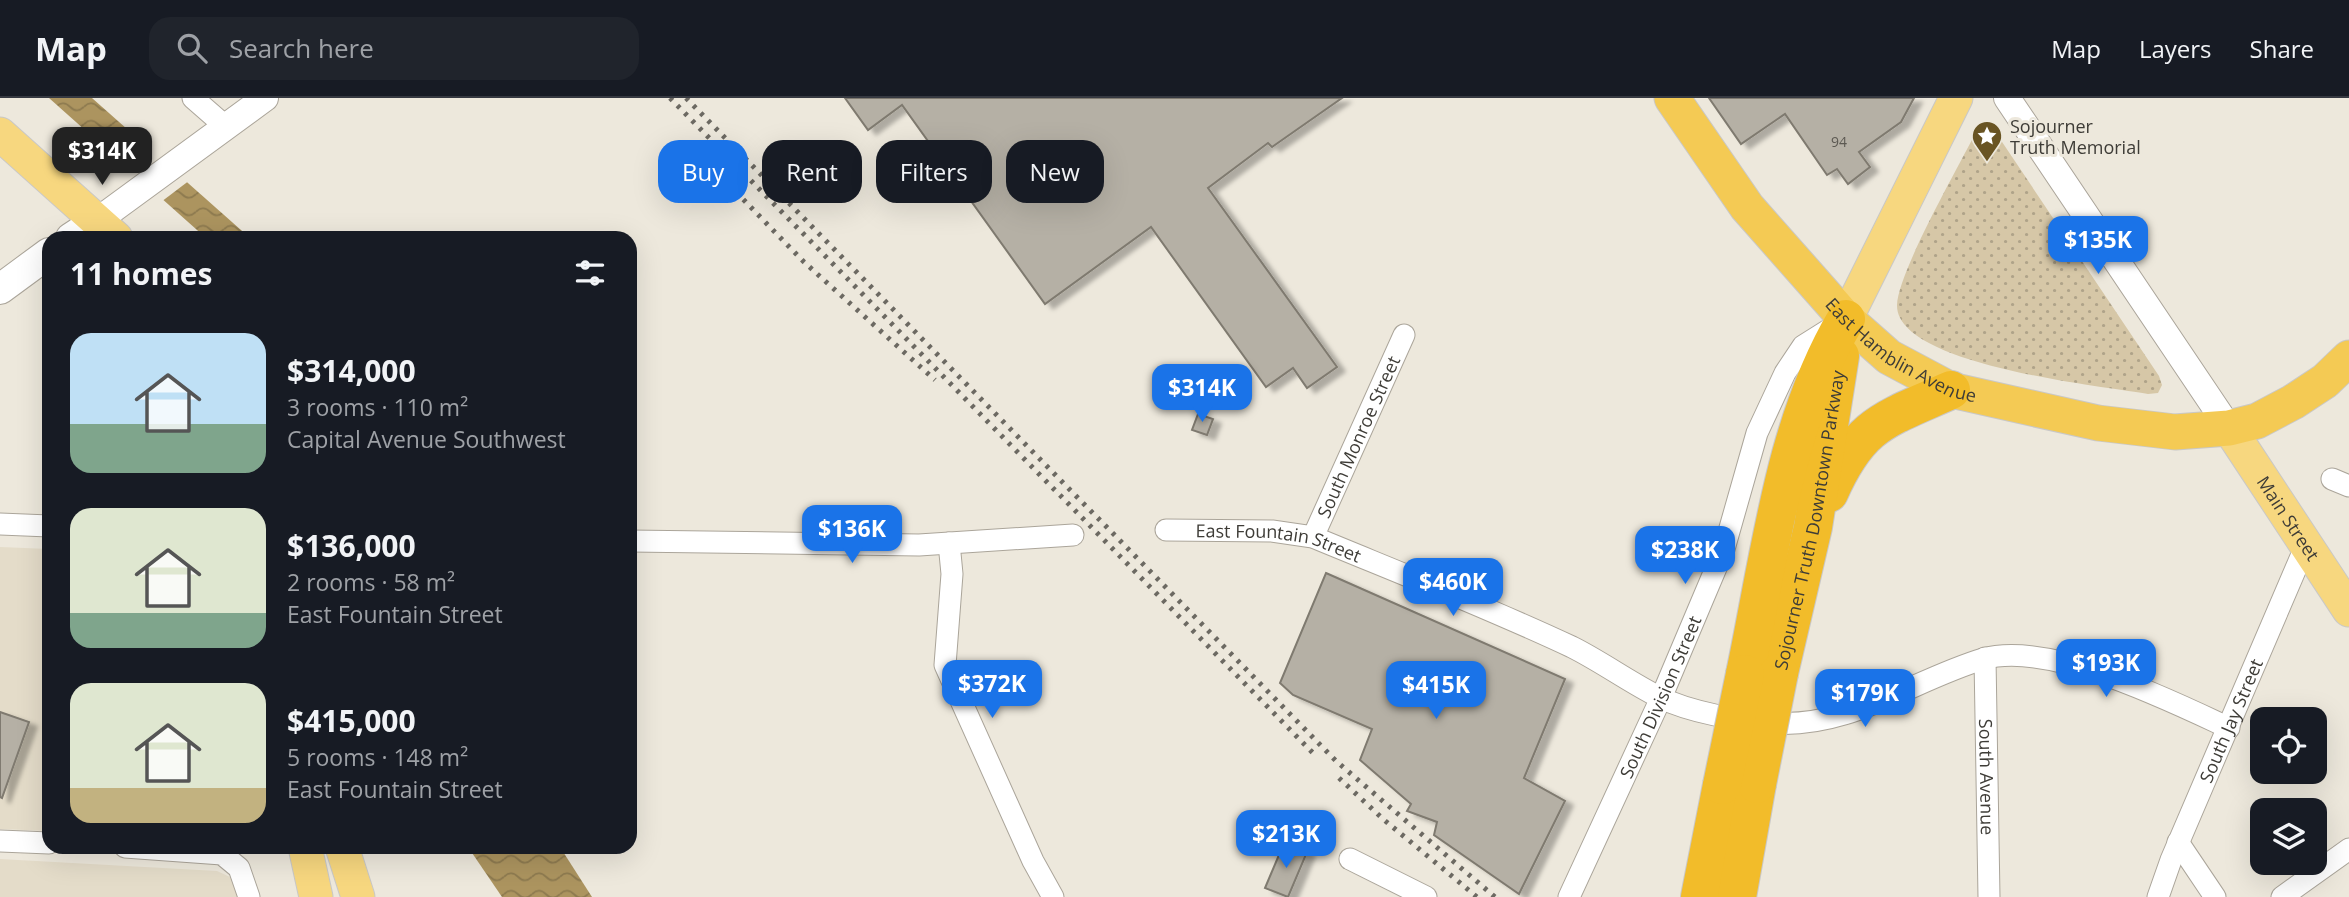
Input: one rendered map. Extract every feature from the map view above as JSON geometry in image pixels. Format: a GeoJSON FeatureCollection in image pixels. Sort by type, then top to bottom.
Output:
{"type":"FeatureCollection","features":[{"type":"Feature","properties":{"kind":"highway","name":"East Hamblin Avenue"},"geometry":{"type":"LineString","coordinates":[[1672,98],[1747,207],[1846,319],[1889,357],[1951,390],[2098,423],[2175,432],[2229,428],[2257,421],[2293,401],[2325,381],[2349,358]]}},
{"type":"Feature","properties":{"kind":"highway","name":"Sojourner Truth Downtown Parkway"},"geometry":{"type":"LineString","coordinates":[[1762,673],[1813,527],[1846,319]]}},
{"type":"Feature","properties":{"kind":"highway","name":"Sojourner Truth Downtown Parkway"},"geometry":{"type":"LineString","coordinates":[[1700,897],[1740,785],[1762,673],[1784,487],[1808,394],[1826,353],[1846,319]]}},
{"type":"Feature","properties":{"kind":"highway"},"geometry":{"type":"LineString","coordinates":[[1813,527],[1843,462],[1860,437],[1892,416],[1951,390]]}},
{"type":"Feature","properties":{"kind":"highway","name":"Sojourner Truth Downtown Parkway"},"geometry":{"type":"LineString","coordinates":[[1737,897],[1740,785]]}},
{"type":"Feature","properties":{"kind":"main road"},"geometry":{"type":"LineString","coordinates":[[1846,319],[1956,98]]}},
{"type":"Feature","properties":{"kind":"main road"},"geometry":{"type":"LineString","coordinates":[[0,134],[94,231]]}},
{"type":"Feature","properties":{"kind":"main road"},"geometry":{"type":"LineString","coordinates":[[0,289],[42,258]]}},
{"type":"Feature","properties":{"kind":"main road","name":"Main Street"},"geometry":{"type":"LineString","coordinates":[[2229,428],[2349,610]]}},
{"type":"Feature","properties":{"kind":"main road"},"geometry":{"type":"LineString","coordinates":[[307,854],[316,897]]}},
{"type":"Feature","properties":{"kind":"main road"},"geometry":{"type":"LineString","coordinates":[[344,854],[358,897]]}},
{"type":"Feature","properties":{"kind":"street"},"geometry":{"type":"LineString","coordinates":[[193,98],[225,126]]}},
{"type":"Feature","properties":{"kind":"street"},"geometry":{"type":"LineString","coordinates":[[96,231],[136,190],[265,98]]}},
{"type":"Feature","properties":{"kind":"street"},"geometry":{"type":"LineString","coordinates":[[2007,98],[2229,428]]}},
{"type":"Feature","properties":{"kind":"street","name":"South Division Street"},"geometry":{"type":"LineString","coordinates":[[1569,897],[1661,698],[1724,549],[1757,433],[1785,373],[1803,346],[1846,319]]}},
{"type":"Feature","properties":{"kind":"street","name":"South Monroe Street"},"geometry":{"type":"LineString","coordinates":[[1314,537],[1404,335]]}},
{"type":"Feature","properties":{"kind":"street"},"geometry":{"type":"LineString","coordinates":[[0,524],[42,526]]}},
{"type":"Feature","properties":{"kind":"street","name":"East Fountain Street"},"geometry":{"type":"LineString","coordinates":[[1166,530],[1272,531],[1314,537],[1561,642],[1610,667],[1661,698],[1732,718],[1773,724],[1828,719],[1880,702],[1985,658]]}},
{"type":"Feature","properties":{"kind":"street"},"geometry":{"type":"LineString","coordinates":[[637,541],[949,543],[1073,535]]}},
{"type":"Feature","properties":{"kind":"street"},"geometry":{"type":"LineString","coordinates":[[949,543],[952,574],[945,665],[1033,861],[1053,897]]}},
{"type":"Feature","properties":{"kind":"street","name":"South Jay Street"},"geometry":{"type":"LineString","coordinates":[[2158,897],[2178,842],[2306,545]]}},
{"type":"Feature","properties":{"kind":"street"},"geometry":{"type":"LineString","coordinates":[[1985,658],[2019,657],[2076,664],[2229,728]]}},
{"type":"Feature","properties":{"kind":"street","name":"South Avenue"},"geometry":{"type":"LineString","coordinates":[[1985,658],[1989,897]]}},
{"type":"Feature","properties":{"kind":"street"},"geometry":{"type":"LineString","coordinates":[[0,841],[42,843]]}},
{"type":"Feature","properties":{"kind":"street"},"geometry":{"type":"LineString","coordinates":[[2178,842],[2215,897]]}},
{"type":"Feature","properties":{"kind":"street"},"geometry":{"type":"LineString","coordinates":[[2282,897],[2349,849]]}},
{"type":"Feature","properties":{"kind":"street"},"geometry":{"type":"LineString","coordinates":[[220,854],[233,861],[243,875],[249,897]]}},
{"type":"Feature","properties":{"kind":"street"},"geometry":{"type":"LineString","coordinates":[[1350,859],[1426,897]]}},
{"type":"Feature","properties":{"kind":"shaded area"},"geometry":{"type":"Polygon","coordinates":[[[1990,124],[2159,376],[2162,385],[2158,393],[2148,394],[2089,385],[2005,369],[1929,343],[1906,326],[1897,305],[1907,269],[1977,130],[1990,124]]]}},
{"type":"Feature","properties":{"kind":"shaded area"},"geometry":{"type":"Polygon","coordinates":[[[0,547],[42,549],[42,831],[0,829],[0,547]]]}},
{"type":"Feature","properties":{"kind":"shaded area"},"geometry":{"type":"Polygon","coordinates":[[[0,859],[217,871],[230,877],[238,897],[0,897],[0,859]]]}},
{"type":"Feature","properties":{"kind":"water"},"geometry":{"type":"Polygon","coordinates":[[[49,98],[92,98],[242,231],[198,231],[49,98]]]}},
{"type":"Feature","properties":{"kind":"water"},"geometry":{"type":"Polygon","coordinates":[[[473,854],[564,854],[592,897],[502,897],[473,854]]]}},
{"type":"Feature","properties":{"kind":"pier"},"geometry":{"type":"Polygon","coordinates":[[[153,148],[190,180],[161,202],[124,169],[153,148]]]}},
{"type":"Feature","properties":{"kind":"building"},"geometry":{"type":"Polygon","coordinates":[[[845,98],[1342,98],[1272,147],[1268,143],[1208,188],[1337,367],[1307,388],[1293,368],[1266,387],[1151,227],[1045,304],[972,203],[992,203],[992,140],[927,140],[902,105],[868,130],[845,98]]]}},
{"type":"Feature","properties":{"kind":"building"},"geometry":{"type":"Polygon","coordinates":[[[1709,98],[1914,98],[1901,122],[1859,152],[1870,167],[1848,184],[1837,169],[1827,175],[1785,114],[1741,144],[1709,98]]]}},
{"type":"Feature","properties":{"kind":"building"},"geometry":{"type":"Polygon","coordinates":[[[1198,414],[1213,419],[1207,435],[1192,430],[1198,414]]]}},
{"type":"Feature","properties":{"kind":"building"},"geometry":{"type":"Polygon","coordinates":[[[1326,573],[1565,679],[1524,778],[1565,801],[1519,894],[1434,835],[1437,822],[1407,811],[1411,804],[1360,760],[1372,729],[1293,695],[1280,683],[1326,573]]]}},
{"type":"Feature","properties":{"kind":"building"},"geometry":{"type":"Polygon","coordinates":[[[0,712],[29,722],[2,798],[0,797],[0,712]]]}},
{"type":"Feature","properties":{"kind":"building"},"geometry":{"type":"Polygon","coordinates":[[[1284,843],[1307,852],[1288,897],[1265,888],[1284,843]]]}},
{"type":"Feature","properties":{"kind":"railway"},"geometry":{"type":"LineString","coordinates":[[670,98],[1314,754]]}},
{"type":"Feature","properties":{"kind":"railway"},"geometry":{"type":"LineString","coordinates":[[686,98],[1336,761],[1495,897]]}},
{"type":"Feature","properties":{"kind":"railway"},"geometry":{"type":"LineString","coordinates":[[747,203],[804,262],[935,380]]}},
{"type":"Feature","properties":{"kind":"railway"},"geometry":{"type":"LineString","coordinates":[[1339,778],[1383,819],[1477,897]]}},
{"type":"Feature","properties":{"kind":"place","name":"Sojourner Truth Memorial"},"geometry":{"type":"Point","coordinates":[1987,163]}}]}
